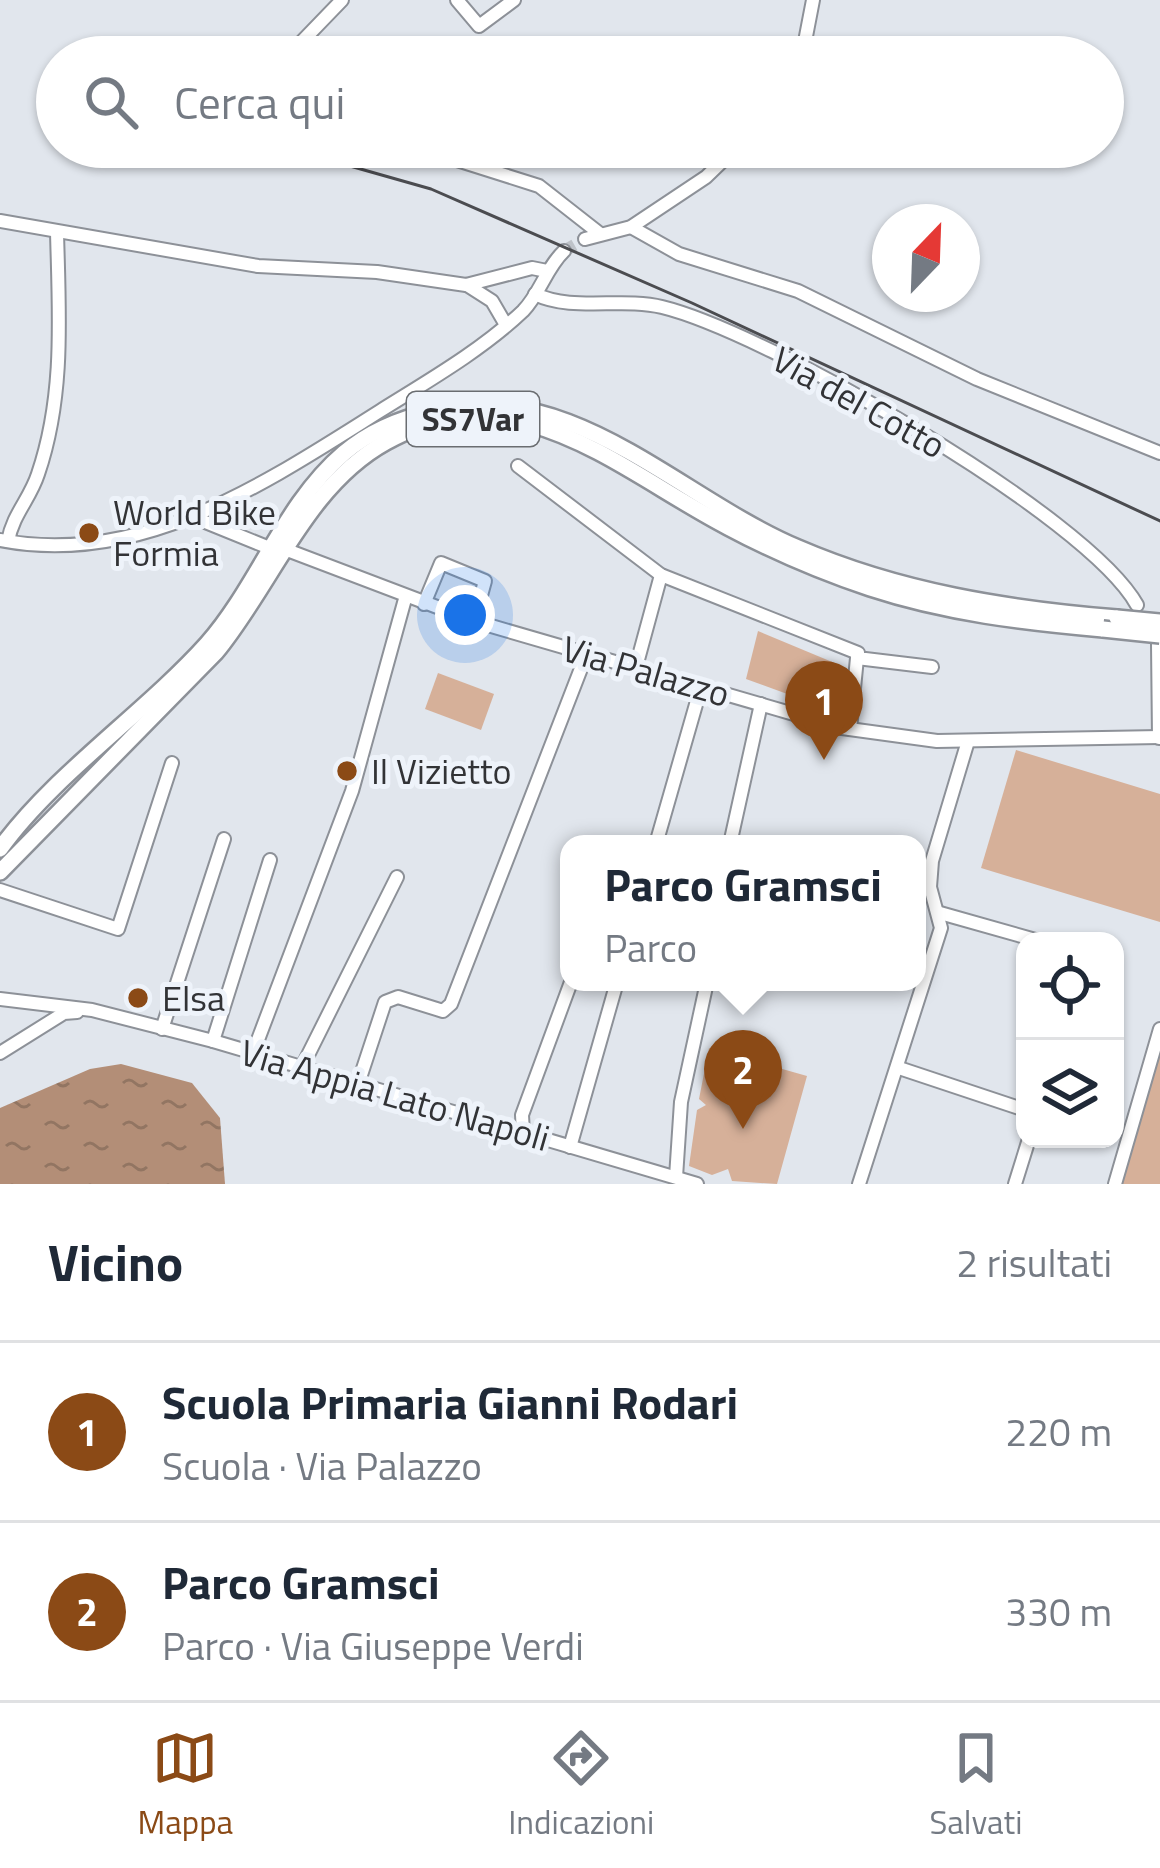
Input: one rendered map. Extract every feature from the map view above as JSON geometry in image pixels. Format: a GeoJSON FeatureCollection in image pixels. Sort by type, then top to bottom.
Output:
{"type":"FeatureCollection","features":[{"type":"Feature","properties":{"kind":"main road"},"geometry":{"type":"LineString","coordinates":[[280,549],[307,492],[345,453],[394,423],[456,406],[501,404],[548,412],[594,431],[731,516],[871,575],[1007,607],[1160,622]]}},
{"type":"Feature","properties":{"kind":"main road","name":"SS7Var"},"geometry":{"type":"LineString","coordinates":[[0,849],[208,643],[316,502],[352,465],[418,428],[498,418],[540,425],[583,440],[727,527],[870,588],[947,610],[1159,639]]}},
{"type":"Feature","properties":{"kind":"main road","name":"SS7Var"},"geometry":{"type":"LineString","coordinates":[[0,872],[216,652],[280,549]]}},
{"type":"Feature","properties":{"kind":"street"},"geometry":{"type":"LineString","coordinates":[[307,36],[342,0]]}},
{"type":"Feature","properties":{"kind":"street"},"geometry":{"type":"LineString","coordinates":[[458,0],[478,26],[514,0]]}},
{"type":"Feature","properties":{"kind":"street"},"geometry":{"type":"LineString","coordinates":[[806,36],[813,0]]}},
{"type":"Feature","properties":{"kind":"street"},"geometry":{"type":"LineString","coordinates":[[482,168],[539,186],[599,233]]}},
{"type":"Feature","properties":{"kind":"street"},"geometry":{"type":"LineString","coordinates":[[585,239],[632,227],[715,168]]}},
{"type":"Feature","properties":{"kind":"street"},"geometry":{"type":"LineString","coordinates":[[0,221],[258,266],[377,272],[466,285],[532,268],[547,271]]}},
{"type":"Feature","properties":{"kind":"street"},"geometry":{"type":"LineString","coordinates":[[632,227],[679,254],[798,291],[977,379],[1160,453]]}},
{"type":"Feature","properties":{"kind":"street"},"geometry":{"type":"LineString","coordinates":[[57,232],[60,375],[39,472],[4,541],[35,546],[122,536],[229,504],[417,388],[506,325],[535,294],[564,251]]}},
{"type":"Feature","properties":{"kind":"street"},"geometry":{"type":"LineString","coordinates":[[498,310],[502,294],[517,275]]}},
{"type":"Feature","properties":{"kind":"street"},"geometry":{"type":"LineString","coordinates":[[466,285],[498,310],[506,325]]}},
{"type":"Feature","properties":{"kind":"street","name":"Via del Cotto"},"geometry":{"type":"LineString","coordinates":[[535,294],[659,306],[814,372],[994,481],[1104,563],[1137,604]]}},
{"type":"Feature","properties":{"kind":"street"},"geometry":{"type":"LineString","coordinates":[[518,466],[661,575],[858,653],[850,729]]}},
{"type":"Feature","properties":{"kind":"street","name":"Via Palazzo"},"geometry":{"type":"LineString","coordinates":[[192,517],[473,621],[850,729],[968,741],[1160,737]]}},
{"type":"Feature","properties":{"kind":"street"},"geometry":{"type":"LineString","coordinates":[[424,604],[441,563],[485,581],[473,621]]}},
{"type":"Feature","properties":{"kind":"street"},"geometry":{"type":"LineString","coordinates":[[635,667],[661,575]]}},
{"type":"Feature","properties":{"kind":"street"},"geometry":{"type":"LineString","coordinates":[[253,1053],[352,791],[405,599]]}},
{"type":"Feature","properties":{"kind":"street"},"geometry":{"type":"LineString","coordinates":[[1159,639],[1160,737]]}},
{"type":"Feature","properties":{"kind":"street"},"geometry":{"type":"LineString","coordinates":[[358,1084],[385,1002],[398,997],[443,1011],[451,1004],[586,653]]}},
{"type":"Feature","properties":{"kind":"street"},"geometry":{"type":"LineString","coordinates":[[857,658],[932,668]]}},
{"type":"Feature","properties":{"kind":"street"},"geometry":{"type":"LineString","coordinates":[[659,835],[701,687]]}},
{"type":"Feature","properties":{"kind":"street"},"geometry":{"type":"LineString","coordinates":[[732,835],[761,704]]}},
{"type":"Feature","properties":{"kind":"street"},"geometry":{"type":"LineString","coordinates":[[926,978],[941,928],[930,887],[932,861],[968,741]]}},
{"type":"Feature","properties":{"kind":"street"},"geometry":{"type":"LineString","coordinates":[[0,890],[118,929],[172,763]]}},
{"type":"Feature","properties":{"kind":"street"},"geometry":{"type":"LineString","coordinates":[[162,1029],[224,839]]}},
{"type":"Feature","properties":{"kind":"street"},"geometry":{"type":"LineString","coordinates":[[213,1042],[270,860]]}},
{"type":"Feature","properties":{"kind":"street"},"geometry":{"type":"LineString","coordinates":[[302,1067],[397,877]]}},
{"type":"Feature","properties":{"kind":"street"},"geometry":{"type":"LineString","coordinates":[[940,913],[1016,934]]}},
{"type":"Feature","properties":{"kind":"street"},"geometry":{"type":"LineString","coordinates":[[523,1133],[522,1115],[568,991]]}},
{"type":"Feature","properties":{"kind":"street"},"geometry":{"type":"LineString","coordinates":[[569,1147],[613,991]]}},
{"type":"Feature","properties":{"kind":"street"},"geometry":{"type":"LineString","coordinates":[[676,1177],[681,1102],[705,991]]}},
{"type":"Feature","properties":{"kind":"street"},"geometry":{"type":"LineString","coordinates":[[859,1184],[922,991]]}},
{"type":"Feature","properties":{"kind":"street","name":"Via Appia Lato Napoli"},"geometry":{"type":"LineString","coordinates":[[0,1002],[22,1000],[92,1010],[697,1184]]}},
{"type":"Feature","properties":{"kind":"street"},"geometry":{"type":"LineString","coordinates":[[0,1053],[64,1013],[92,1010]]}},
{"type":"Feature","properties":{"kind":"street"},"geometry":{"type":"LineString","coordinates":[[1124,1132],[1160,1029]]}},
{"type":"Feature","properties":{"kind":"street"},"geometry":{"type":"LineString","coordinates":[[899,1068],[1016,1107]]}},
{"type":"Feature","properties":{"kind":"street"},"geometry":{"type":"LineString","coordinates":[[1015,1184],[1026,1148]]}},
{"type":"Feature","properties":{"kind":"street"},"geometry":{"type":"LineString","coordinates":[[1115,1184],[1120,1148]]}},
{"type":"Feature","properties":{"kind":"shaded area"},"geometry":{"type":"Polygon","coordinates":[[[758,631],[837,664],[843,675],[839,713],[746,679],[758,631]]]}},
{"type":"Feature","properties":{"kind":"shaded area"},"geometry":{"type":"Polygon","coordinates":[[[438,673],[494,694],[481,730],[425,709],[438,673]]]}},
{"type":"Feature","properties":{"kind":"shaded area"},"geometry":{"type":"Polygon","coordinates":[[[1016,750],[1160,794],[1160,922],[981,868],[1016,750]]]}},
{"type":"Feature","properties":{"kind":"shaded area"},"geometry":{"type":"Polygon","coordinates":[[[709,1048],[807,1076],[777,1184],[732,1181],[728,1169],[712,1175],[689,1166],[697,1110],[706,1105],[699,1099],[709,1048]]]}},
{"type":"Feature","properties":{"kind":"shaded area"},"geometry":{"type":"Polygon","coordinates":[[[1160,1054],[1160,1184],[1121,1184],[1160,1054]]]}},
{"type":"Feature","properties":{"kind":"water"},"geometry":{"type":"Polygon","coordinates":[[[121,1064],[192,1083],[220,1118],[225,1184],[0,1184],[0,1108],[90,1069],[121,1064]]]}},
{"type":"Feature","properties":{"kind":"tunnel"},"geometry":{"type":"LineString","coordinates":[[564,251],[585,239]]}},
{"type":"Feature","properties":{"kind":"railway"},"geometry":{"type":"LineString","coordinates":[[357,168],[431,189],[692,303],[1160,521]]}},
{"type":"Feature","properties":{"kind":"place","name":"World Bike Formia"},"geometry":{"type":"Point","coordinates":[89,533]}},
{"type":"Feature","properties":{"kind":"place","name":"Scuola Primaria Gianni Rodari"},"geometry":{"type":"Point","coordinates":[824,760]}},
{"type":"Feature","properties":{"kind":"place","name":"Il Vizietto"},"geometry":{"type":"Point","coordinates":[347,771]}},
{"type":"Feature","properties":{"kind":"place","name":"Elsa"},"geometry":{"type":"Point","coordinates":[138,998]}},
{"type":"Feature","properties":{"kind":"place","name":"Parco Gramsci"},"geometry":{"type":"Point","coordinates":[743,1129]}}]}
